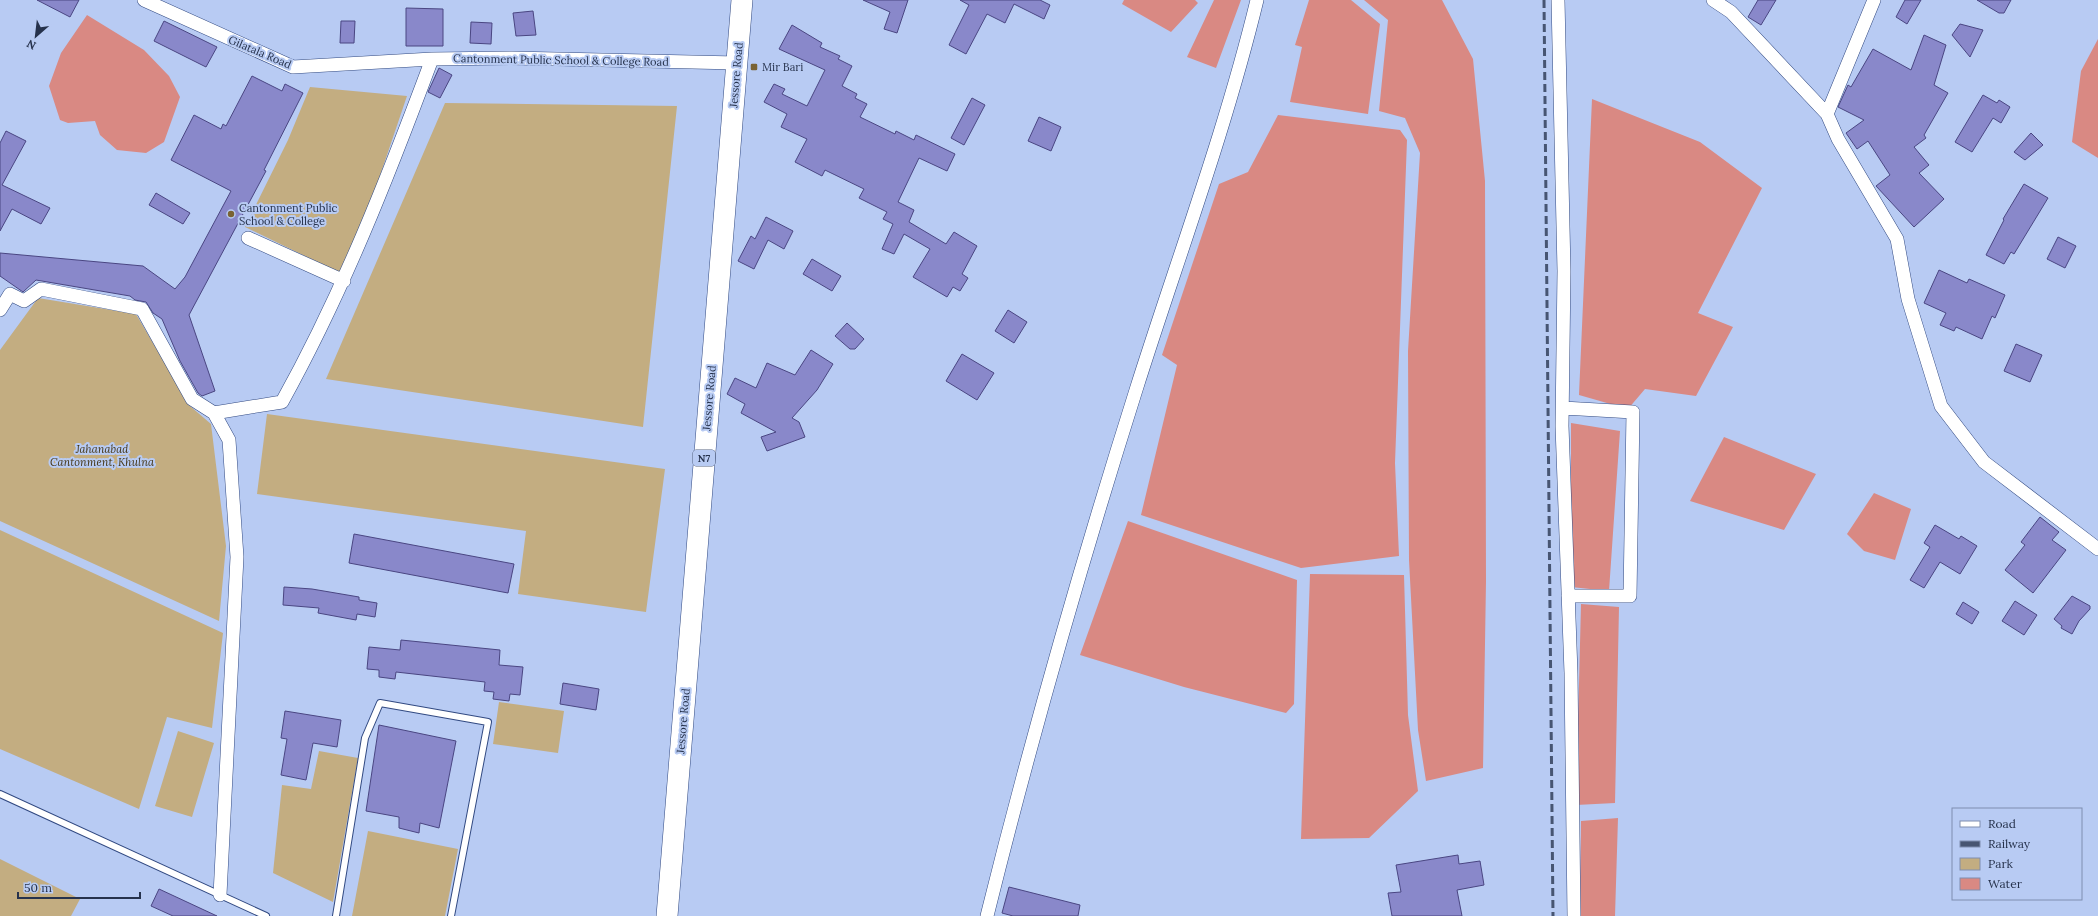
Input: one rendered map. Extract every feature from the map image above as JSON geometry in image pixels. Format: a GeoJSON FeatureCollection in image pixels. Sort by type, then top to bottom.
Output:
{"type":"FeatureCollection","features":[{"type":"Feature","properties":{"kind":"highway","name":"Jessore Road"},"geometry":{"type":"LineString","coordinates":[[667,916],[742,0]]}},
{"type":"Feature","properties":{"kind":"street","name":"Gilatala Road"},"geometry":{"type":"LineString","coordinates":[[144,0],[293,68],[432,60]]}},
{"type":"Feature","properties":{"kind":"street"},"geometry":{"type":"LineString","coordinates":[[986,916],[1024,764],[1095,518],[1170,282],[1230,106],[1258,0]]}},
{"type":"Feature","properties":{"kind":"street"},"geometry":{"type":"LineString","coordinates":[[1558,0],[1564,271],[1563,408],[1574,916]]}},
{"type":"Feature","properties":{"kind":"street"},"geometry":{"type":"LineString","coordinates":[[1713,0],[1731,12],[1828,114],[1838,139],[1897,239],[1908,299],[1941,406],[1984,462],[2098,549]]}},
{"type":"Feature","properties":{"kind":"street"},"geometry":{"type":"LineString","coordinates":[[1828,114],[1874,0]]}},
{"type":"Feature","properties":{"kind":"street","name":"Cantonment Public School & College Road"},"geometry":{"type":"LineString","coordinates":[[432,60],[512,58],[737,63]]}},
{"type":"Feature","properties":{"kind":"street"},"geometry":{"type":"LineString","coordinates":[[214,413],[282,402],[310,352],[344,281],[399,147],[432,60]]}},
{"type":"Feature","properties":{"kind":"street"},"geometry":{"type":"LineString","coordinates":[[248,238],[344,281]]}},
{"type":"Feature","properties":{"kind":"street"},"geometry":{"type":"LineString","coordinates":[[0,310],[10,294],[24,301],[41,288],[142,309],[192,399],[214,413],[229,440],[237,557],[220,895]]}},
{"type":"Feature","properties":{"kind":"street"},"geometry":{"type":"LineString","coordinates":[[1563,408],[1633,412],[1630,596],[1568,596]]}},
{"type":"Feature","properties":{"kind":"lane"},"geometry":{"type":"LineString","coordinates":[[336,916],[365,738],[380,703],[488,722],[451,916]]}},
{"type":"Feature","properties":{"kind":"lane"},"geometry":{"type":"LineString","coordinates":[[0,794],[266,916]]}},
{"type":"Feature","properties":{"kind":"green space"},"geometry":{"type":"Polygon","coordinates":[[[310,87],[407,96],[346,276],[245,227],[288,140],[310,87]]]}},
{"type":"Feature","properties":{"kind":"green space"},"geometry":{"type":"Polygon","coordinates":[[[445,103],[677,106],[643,427],[326,379],[445,103]]]}},
{"type":"Feature","properties":{"kind":"green space","name":"Jahanabad Cantonment, Khulna"},"geometry":{"type":"Polygon","coordinates":[[[38,298],[136,314],[190,406],[211,424],[226,546],[219,621],[0,521],[0,350],[38,298]]]}},
{"type":"Feature","properties":{"kind":"green space"},"geometry":{"type":"Polygon","coordinates":[[[267,414],[665,469],[646,612],[518,594],[526,531],[257,494],[267,414]]]}},
{"type":"Feature","properties":{"kind":"green space"},"geometry":{"type":"Polygon","coordinates":[[[0,530],[223,633],[212,728],[167,717],[139,809],[0,749],[0,530]]]}},
{"type":"Feature","properties":{"kind":"green space"},"geometry":{"type":"Polygon","coordinates":[[[499,702],[564,711],[558,753],[493,744],[499,702]]]}},
{"type":"Feature","properties":{"kind":"green space"},"geometry":{"type":"Polygon","coordinates":[[[178,731],[214,743],[192,817],[155,806],[178,731]]]}},
{"type":"Feature","properties":{"kind":"green space"},"geometry":{"type":"Polygon","coordinates":[[[319,751],[358,758],[333,902],[273,873],[282,785],[311,789],[319,751]]]}},
{"type":"Feature","properties":{"kind":"green space"},"geometry":{"type":"Polygon","coordinates":[[[368,831],[458,849],[445,916],[352,916],[368,831]]]}},
{"type":"Feature","properties":{"kind":"green space"},"geometry":{"type":"Polygon","coordinates":[[[0,859],[80,899],[71,916],[0,916],[0,859]]]}},
{"type":"Feature","properties":{"kind":"water"},"geometry":{"type":"Polygon","coordinates":[[[1124,0],[1195,0],[1198,3],[1171,32],[1122,4],[1124,0]]]}},
{"type":"Feature","properties":{"kind":"water"},"geometry":{"type":"Polygon","coordinates":[[[1214,0],[1241,0],[1216,68],[1187,57],[1214,0]]]}},
{"type":"Feature","properties":{"kind":"water"},"geometry":{"type":"Polygon","coordinates":[[[1309,0],[1351,0],[1380,24],[1368,114],[1290,102],[1302,47],[1295,45],[1309,0]]]}},
{"type":"Feature","properties":{"kind":"water"},"geometry":{"type":"Polygon","coordinates":[[[1364,0],[1442,0],[1473,59],[1485,181],[1486,581],[1483,768],[1426,781],[1418,730],[1409,560],[1408,351],[1420,153],[1405,118],[1379,111],[1388,20],[1364,0]]]}},
{"type":"Feature","properties":{"kind":"water"},"geometry":{"type":"Polygon","coordinates":[[[87,15],[144,50],[169,76],[180,97],[164,142],[146,153],[117,150],[100,135],[95,121],[68,123],[60,120],[49,86],[61,53],[87,15]]]}},
{"type":"Feature","properties":{"kind":"water"},"geometry":{"type":"Polygon","coordinates":[[[2098,39],[2098,158],[2072,142],[2081,71],[2098,39]]]}},
{"type":"Feature","properties":{"kind":"water"},"geometry":{"type":"Polygon","coordinates":[[[1592,99],[1700,142],[1762,188],[1698,313],[1733,327],[1696,396],[1645,389],[1628,409],[1579,395],[1592,99]]]}},
{"type":"Feature","properties":{"kind":"water"},"geometry":{"type":"Polygon","coordinates":[[[1278,115],[1400,130],[1407,140],[1395,463],[1399,556],[1301,568],[1141,515],[1177,365],[1162,355],[1219,184],[1248,172],[1278,115]]]}},
{"type":"Feature","properties":{"kind":"water"},"geometry":{"type":"Polygon","coordinates":[[[1571,423],[1620,431],[1609,591],[1571,587],[1571,423]]]}},
{"type":"Feature","properties":{"kind":"water"},"geometry":{"type":"Polygon","coordinates":[[[1724,437],[1816,474],[1784,530],[1690,501],[1724,437]]]}},
{"type":"Feature","properties":{"kind":"water"},"geometry":{"type":"Polygon","coordinates":[[[1874,493],[1911,509],[1895,560],[1864,551],[1847,534],[1874,493]]]}},
{"type":"Feature","properties":{"kind":"water"},"geometry":{"type":"Polygon","coordinates":[[[1128,521],[1297,580],[1294,704],[1286,713],[1184,687],[1080,655],[1128,521]]]}},
{"type":"Feature","properties":{"kind":"water"},"geometry":{"type":"Polygon","coordinates":[[[1310,574],[1404,575],[1408,715],[1418,791],[1369,838],[1301,839],[1310,574]]]}},
{"type":"Feature","properties":{"kind":"water"},"geometry":{"type":"Polygon","coordinates":[[[1581,604],[1619,607],[1615,803],[1576,805],[1581,604]]]}},
{"type":"Feature","properties":{"kind":"water"},"geometry":{"type":"Polygon","coordinates":[[[1618,818],[1615,916],[1580,916],[1581,821],[1618,818]]]}},
{"type":"Feature","properties":{"kind":"building"},"geometry":{"type":"Polygon","coordinates":[[[37,0],[79,0],[70,17],[37,0]]]}},
{"type":"Feature","properties":{"kind":"building"},"geometry":{"type":"Polygon","coordinates":[[[863,0],[908,0],[897,33],[884,29],[890,12],[863,0]]]}},
{"type":"Feature","properties":{"kind":"building"},"geometry":{"type":"Polygon","coordinates":[[[960,0],[1040,0],[1050,5],[1044,19],[1014,4],[1005,23],[987,14],[966,54],[949,45],[969,5],[960,0]]]}},
{"type":"Feature","properties":{"kind":"building"},"geometry":{"type":"Polygon","coordinates":[[[1758,0],[1776,0],[1761,25],[1748,17],[1758,0]]]}},
{"type":"Feature","properties":{"kind":"building"},"geometry":{"type":"Polygon","coordinates":[[[1905,0],[1921,0],[1907,24],[1896,17],[1905,0]]]}},
{"type":"Feature","properties":{"kind":"building"},"geometry":{"type":"Polygon","coordinates":[[[1977,0],[2011,0],[2004,13],[1999,13],[1977,0]]]}},
{"type":"Feature","properties":{"kind":"building"},"geometry":{"type":"Polygon","coordinates":[[[406,8],[443,9],[443,46],[406,46],[406,8]]]}},
{"type":"Feature","properties":{"kind":"building"},"geometry":{"type":"Polygon","coordinates":[[[533,11],[536,35],[516,36],[513,13],[533,11]]]}},
{"type":"Feature","properties":{"kind":"building"},"geometry":{"type":"Polygon","coordinates":[[[164,21],[217,47],[206,67],[154,41],[164,21]]]}},
{"type":"Feature","properties":{"kind":"building"},"geometry":{"type":"Polygon","coordinates":[[[341,21],[355,21],[354,43],[340,43],[341,21]]]}},
{"type":"Feature","properties":{"kind":"building"},"geometry":{"type":"Polygon","coordinates":[[[471,22],[492,23],[491,44],[470,43],[471,22]]]}},
{"type":"Feature","properties":{"kind":"building"},"geometry":{"type":"Polygon","coordinates":[[[1960,24],[1983,30],[1970,57],[1952,35],[1960,24]]]}},
{"type":"Feature","properties":{"kind":"building"},"geometry":{"type":"Polygon","coordinates":[[[792,25],[822,43],[820,47],[840,56],[838,59],[852,66],[842,86],[857,94],[855,98],[867,104],[860,117],[895,134],[896,131],[914,140],[916,135],[955,154],[947,171],[919,158],[898,202],[914,210],[909,222],[946,244],[954,232],[977,246],[962,274],[968,278],[960,291],[953,287],[947,297],[913,277],[930,249],[904,234],[894,254],[882,249],[893,224],[883,219],[887,212],[859,198],[864,189],[825,170],[822,176],[795,162],[807,139],[781,127],[787,114],[764,102],[774,84],[785,89],[782,94],[807,106],[825,70],[779,49],[792,25]]]}},
{"type":"Feature","properties":{"kind":"building"},"geometry":{"type":"Polygon","coordinates":[[[1924,35],[1946,45],[1934,85],[1948,93],[1924,135],[1926,138],[1914,147],[1929,165],[1919,173],[1944,199],[1914,227],[1876,186],[1890,175],[1868,141],[1857,149],[1846,133],[1864,120],[1838,107],[1848,85],[1851,87],[1873,49],[1911,70],[1924,35]]]}},
{"type":"Feature","properties":{"kind":"building"},"geometry":{"type":"Polygon","coordinates":[[[439,68],[452,75],[440,98],[428,92],[439,68]]]}},
{"type":"Feature","properties":{"kind":"building"},"geometry":{"type":"Polygon","coordinates":[[[252,76],[282,91],[285,84],[303,93],[264,170],[266,171],[189,315],[215,391],[202,396],[198,393],[180,361],[162,319],[153,313],[146,302],[135,300],[130,296],[36,280],[23,292],[0,276],[0,253],[143,266],[175,289],[185,277],[231,191],[171,160],[194,115],[221,129],[223,124],[226,126],[252,76]]]}},
{"type":"Feature","properties":{"kind":"building"},"geometry":{"type":"Polygon","coordinates":[[[1983,95],[1997,103],[1999,100],[2010,107],[2001,123],[1993,118],[1972,152],[1955,142],[1983,95]]]}},
{"type":"Feature","properties":{"kind":"building"},"geometry":{"type":"Polygon","coordinates":[[[972,98],[985,105],[964,145],[951,138],[972,98]]]}},
{"type":"Feature","properties":{"kind":"building"},"geometry":{"type":"Polygon","coordinates":[[[1039,117],[1061,127],[1051,151],[1028,141],[1039,117]]]}},
{"type":"Feature","properties":{"kind":"building"},"geometry":{"type":"Polygon","coordinates":[[[6,131],[26,141],[2,185],[50,208],[41,224],[12,209],[0,231],[0,143],[6,131]]]}},
{"type":"Feature","properties":{"kind":"building"},"geometry":{"type":"Polygon","coordinates":[[[2031,133],[2043,145],[2025,160],[2014,152],[2031,133]]]}},
{"type":"Feature","properties":{"kind":"building"},"geometry":{"type":"Polygon","coordinates":[[[2024,184],[2048,198],[2014,254],[2011,252],[2004,264],[1986,255],[2004,220],[2003,219],[2024,184]]]}},
{"type":"Feature","properties":{"kind":"building"},"geometry":{"type":"Polygon","coordinates":[[[156,193],[190,213],[183,224],[149,205],[156,193]]]}},
{"type":"Feature","properties":{"kind":"building"},"geometry":{"type":"Polygon","coordinates":[[[766,217],[793,231],[784,249],[768,240],[754,269],[738,261],[751,236],[755,239],[766,217]]]}},
{"type":"Feature","properties":{"kind":"building"},"geometry":{"type":"Polygon","coordinates":[[[2058,237],[2076,246],[2065,268],[2047,259],[2058,237]]]}},
{"type":"Feature","properties":{"kind":"building"},"geometry":{"type":"Polygon","coordinates":[[[812,259],[841,276],[832,291],[803,274],[812,259]]]}},
{"type":"Feature","properties":{"kind":"building"},"geometry":{"type":"Polygon","coordinates":[[[1939,270],[1967,283],[1969,279],[2005,295],[1995,318],[1992,316],[1982,339],[1956,327],[1954,331],[1940,325],[1946,313],[1924,303],[1939,270]]]}},
{"type":"Feature","properties":{"kind":"building"},"geometry":{"type":"Polygon","coordinates":[[[1008,310],[1027,322],[1014,343],[995,331],[1008,310]]]}},
{"type":"Feature","properties":{"kind":"building"},"geometry":{"type":"Polygon","coordinates":[[[847,323],[864,339],[855,349],[850,349],[835,336],[847,323]]]}},
{"type":"Feature","properties":{"kind":"building"},"geometry":{"type":"Polygon","coordinates":[[[2016,344],[2042,355],[2030,382],[2004,371],[2016,344]]]}},
{"type":"Feature","properties":{"kind":"building"},"geometry":{"type":"Polygon","coordinates":[[[811,350],[833,364],[817,390],[792,418],[799,422],[805,437],[767,451],[761,437],[776,432],[741,413],[745,404],[727,394],[735,378],[756,388],[767,363],[795,375],[811,350]]]}},
{"type":"Feature","properties":{"kind":"building"},"geometry":{"type":"Polygon","coordinates":[[[962,354],[994,373],[977,400],[946,381],[962,354]]]}},
{"type":"Feature","properties":{"kind":"building"},"geometry":{"type":"Polygon","coordinates":[[[2040,517],[2059,532],[2052,540],[2066,550],[2033,593],[2005,570],[2025,545],[2021,542],[2040,517]]]}},
{"type":"Feature","properties":{"kind":"building"},"geometry":{"type":"Polygon","coordinates":[[[1935,525],[1959,539],[1961,536],[1977,546],[1960,574],[1940,562],[1924,588],[1910,580],[1930,547],[1924,543],[1935,525]]]}},
{"type":"Feature","properties":{"kind":"building"},"geometry":{"type":"Polygon","coordinates":[[[354,534],[514,564],[508,593],[349,563],[354,534]]]}},
{"type":"Feature","properties":{"kind":"building"},"geometry":{"type":"Polygon","coordinates":[[[284,587],[312,589],[359,597],[359,600],[377,603],[375,617],[357,614],[356,620],[318,613],[319,608],[283,605],[284,587]]]}},
{"type":"Feature","properties":{"kind":"building"},"geometry":{"type":"Polygon","coordinates":[[[2072,596],[2090,606],[2090,609],[2079,621],[2072,634],[2061,628],[2062,626],[2054,619],[2072,596]]]}},
{"type":"Feature","properties":{"kind":"building"},"geometry":{"type":"Polygon","coordinates":[[[2015,601],[2037,615],[2024,635],[2002,621],[2015,601]]]}},
{"type":"Feature","properties":{"kind":"building"},"geometry":{"type":"Polygon","coordinates":[[[1963,602],[1979,612],[1972,624],[1956,614],[1963,602]]]}},
{"type":"Feature","properties":{"kind":"building"},"geometry":{"type":"Polygon","coordinates":[[[401,640],[500,650],[499,665],[523,667],[520,695],[510,694],[509,701],[493,699],[494,692],[484,691],[485,682],[396,672],[395,679],[379,677],[379,670],[367,669],[369,647],[400,650],[401,640]]]}},
{"type":"Feature","properties":{"kind":"building"},"geometry":{"type":"Polygon","coordinates":[[[563,683],[599,689],[596,710],[560,704],[563,683]]]}},
{"type":"Feature","properties":{"kind":"building"},"geometry":{"type":"Polygon","coordinates":[[[285,711],[341,720],[337,747],[313,743],[306,780],[281,775],[287,739],[281,738],[285,711]]]}},
{"type":"Feature","properties":{"kind":"building"},"geometry":{"type":"Polygon","coordinates":[[[379,725],[456,741],[439,828],[420,823],[419,833],[399,828],[399,817],[366,811],[379,725]]]}},
{"type":"Feature","properties":{"kind":"building"},"geometry":{"type":"Polygon","coordinates":[[[1458,855],[1459,864],[1480,861],[1484,885],[1457,890],[1462,916],[1392,916],[1388,893],[1401,892],[1396,865],[1458,855]]]}},
{"type":"Feature","properties":{"kind":"building"},"geometry":{"type":"Polygon","coordinates":[[[1009,887],[1080,905],[1078,916],[1013,916],[1002,913],[1009,887]]]}},
{"type":"Feature","properties":{"kind":"building"},"geometry":{"type":"Polygon","coordinates":[[[159,889],[217,916],[173,916],[151,906],[159,889]]]}},
{"type":"Feature","properties":{"kind":"railway"},"geometry":{"type":"LineString","coordinates":[[1544,0],[1553,916]]}},
{"type":"Feature","properties":{"kind":"place","name":"Mir Bari"},"geometry":{"type":"Point","coordinates":[754,67]}},
{"type":"Feature","properties":{"kind":"place","name":"Cantonment Public School & College"},"geometry":{"type":"Point","coordinates":[231,214]}}]}
